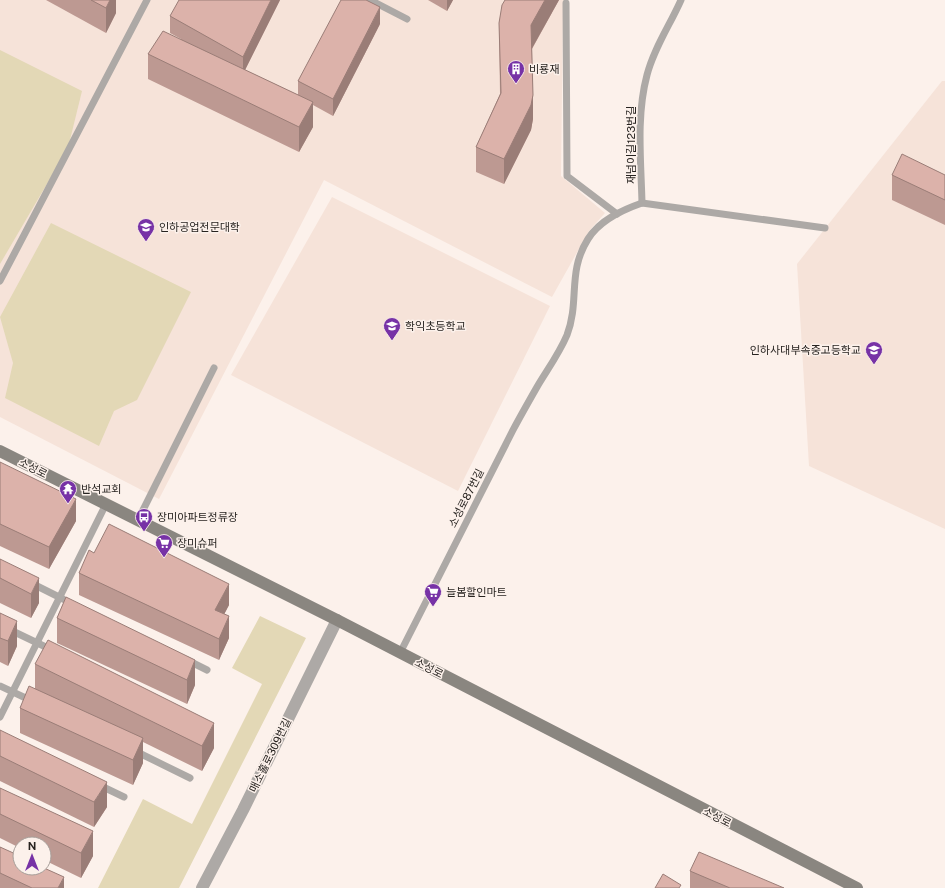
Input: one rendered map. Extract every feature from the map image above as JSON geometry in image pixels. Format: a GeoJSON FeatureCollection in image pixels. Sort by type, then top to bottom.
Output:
{"type":"FeatureCollection","features":[{"type":"Feature","properties":{"kind":"main road","name":"소성로"},"geometry":{"type":"LineString","coordinates":[[0,451],[336,620],[857,888]]}},
{"type":"Feature","properties":{"kind":"street","name":"매소홀로309번길"},"geometry":{"type":"LineString","coordinates":[[202,888],[243,810],[336,620]]}},
{"type":"Feature","properties":{"kind":"lane"},"geometry":{"type":"LineString","coordinates":[[0,281],[147,0]]}},
{"type":"Feature","properties":{"kind":"lane"},"geometry":{"type":"LineString","coordinates":[[370,0],[407,19]]}},
{"type":"Feature","properties":{"kind":"lane","name":"재넘이길123번길"},"geometry":{"type":"LineString","coordinates":[[642,203],[642,99],[647,75],[656,51],[681,0]]}},
{"type":"Feature","properties":{"kind":"lane"},"geometry":{"type":"LineString","coordinates":[[567,176],[566,11],[566,3],[566,79],[567,176]]}},
{"type":"Feature","properties":{"kind":"lane"},"geometry":{"type":"LineString","coordinates":[[567,176],[617,214],[642,203],[825,228]]}},
{"type":"Feature","properties":{"kind":"lane","name":"소성로87번길"},"geometry":{"type":"LineString","coordinates":[[400,653],[514,428],[557,356],[567,335],[572,316],[575,269],[578,259],[588,239],[602,223],[617,214]]}},
{"type":"Feature","properties":{"kind":"lane"},"geometry":{"type":"LineString","coordinates":[[138,520],[214,368]]}},
{"type":"Feature","properties":{"kind":"lane"},"geometry":{"type":"LineString","coordinates":[[0,717],[106,504]]}},
{"type":"Feature","properties":{"kind":"lane"},"geometry":{"type":"LineString","coordinates":[[26,581],[67,601]]}},
{"type":"Feature","properties":{"kind":"lane"},"geometry":{"type":"LineString","coordinates":[[0,625],[58,653]]}},
{"type":"Feature","properties":{"kind":"lane"},"geometry":{"type":"LineString","coordinates":[[179,656],[207,670]]}},
{"type":"Feature","properties":{"kind":"lane"},"geometry":{"type":"LineString","coordinates":[[0,686],[41,706]]}},
{"type":"Feature","properties":{"kind":"lane"},"geometry":{"type":"LineString","coordinates":[[126,747],[190,778]]}},
{"type":"Feature","properties":{"kind":"lane"},"geometry":{"type":"LineString","coordinates":[[90,780],[124,797]]}},
{"type":"Feature","properties":{"kind":"shaded area","name":"인하공업전문대학"},"geometry":{"type":"Polygon","coordinates":[[[0,0],[566,0],[563,4],[561,176],[605,213],[589,231],[552,297],[324,180],[159,499],[0,417],[0,0]]]}},
{"type":"Feature","properties":{"kind":"shaded area"},"geometry":{"type":"Polygon","coordinates":[[[0,50],[82,91],[68,148],[0,264],[0,50]]]}},
{"type":"Feature","properties":{"kind":"shaded area","name":"인하사대부속중고등학교"},"geometry":{"type":"Polygon","coordinates":[[[942,81],[945,81],[945,529],[809,466],[797,264],[942,81]]]}},
{"type":"Feature","properties":{"kind":"shaded area","name":"학익초등학교"},"geometry":{"type":"Polygon","coordinates":[[[332,197],[550,306],[458,491],[231,375],[332,197]]]}},
{"type":"Feature","properties":{"kind":"shaded area"},"geometry":{"type":"Polygon","coordinates":[[[51,223],[191,292],[137,400],[114,411],[99,446],[5,398],[13,363],[0,317],[51,223]]]}},
{"type":"Feature","properties":{"kind":"shaded area"},"geometry":{"type":"Polygon","coordinates":[[[260,616],[306,638],[179,888],[98,888],[143,799],[192,824],[262,684],[232,668],[260,616]]]}},
{"type":"Feature","properties":{"kind":"building"},"geometry":{"type":"Polygon","coordinates":[[[91,0],[110,0],[106,8],[91,0]]]}},
{"type":"Feature","properties":{"kind":"building"},"geometry":{"type":"Polygon","coordinates":[[[179,0],[271,0],[243,57],[170,16],[179,0]]]}},
{"type":"Feature","properties":{"kind":"building"},"geometry":{"type":"Polygon","coordinates":[[[341,0],[366,0],[380,7],[333,99],[298,81],[341,0]]]}},
{"type":"Feature","properties":{"kind":"building","name":"비룡재"},"geometry":{"type":"Polygon","coordinates":[[[505,0],[545,0],[531,25],[533,95],[531,105],[504,159],[476,147],[501,93],[499,23],[502,5],[505,0]]]}},
{"type":"Feature","properties":{"kind":"building"},"geometry":{"type":"Polygon","coordinates":[[[163,31],[313,102],[299,127],[148,54],[163,31]]]}},
{"type":"Feature","properties":{"kind":"building"},"geometry":{"type":"Polygon","coordinates":[[[902,154],[945,175],[945,200],[892,175],[902,154]]]}},
{"type":"Feature","properties":{"kind":"building"},"geometry":{"type":"Polygon","coordinates":[[[0,462],[76,499],[49,547],[0,524],[0,462]]]}},
{"type":"Feature","properties":{"kind":"building"},"geometry":{"type":"Polygon","coordinates":[[[109,524],[229,584],[215,610],[229,616],[219,639],[79,573],[89,550],[94,553],[109,524]]]}},
{"type":"Feature","properties":{"kind":"building"},"geometry":{"type":"Polygon","coordinates":[[[0,559],[39,578],[31,594],[0,578],[0,559]]]}},
{"type":"Feature","properties":{"kind":"building"},"geometry":{"type":"Polygon","coordinates":[[[66,597],[195,660],[187,680],[57,618],[66,597]]]}},
{"type":"Feature","properties":{"kind":"building"},"geometry":{"type":"Polygon","coordinates":[[[0,613],[17,621],[8,641],[0,638],[0,613]]]}},
{"type":"Feature","properties":{"kind":"building"},"geometry":{"type":"Polygon","coordinates":[[[48,640],[214,723],[202,746],[35,664],[48,640]]]}},
{"type":"Feature","properties":{"kind":"building"},"geometry":{"type":"Polygon","coordinates":[[[29,686],[143,738],[133,760],[20,708],[29,686]]]}},
{"type":"Feature","properties":{"kind":"building"},"geometry":{"type":"Polygon","coordinates":[[[0,730],[107,782],[94,802],[0,756],[0,730]]]}},
{"type":"Feature","properties":{"kind":"building"},"geometry":{"type":"Polygon","coordinates":[[[0,788],[93,831],[81,853],[52,839],[52,836],[46,836],[0,814],[0,788]]]}},
{"type":"Feature","properties":{"kind":"building"},"geometry":{"type":"Polygon","coordinates":[[[0,847],[12,852],[12,876],[52,876],[52,872],[64,877],[58,888],[32,888],[0,873],[0,847]]]}},
{"type":"Feature","properties":{"kind":"building"},"geometry":{"type":"Polygon","coordinates":[[[699,852],[784,888],[730,888],[690,871],[699,852]]]}},
{"type":"Feature","properties":{"kind":"building"},"geometry":{"type":"Polygon","coordinates":[[[663,874],[681,885],[679,888],[655,888],[663,874]]]}},
{"type":"Feature","properties":{"kind":"place","name":"비룡재"},"geometry":{"type":"Point","coordinates":[516,84]}},
{"type":"Feature","properties":{"kind":"place","name":"인하공업전문대학"},"geometry":{"type":"Point","coordinates":[146,242]}},
{"type":"Feature","properties":{"kind":"place","name":"학익초등학교"},"geometry":{"type":"Point","coordinates":[392,341]}},
{"type":"Feature","properties":{"kind":"place","name":"인하사대부속중고등학교"},"geometry":{"type":"Point","coordinates":[874,365]}},
{"type":"Feature","properties":{"kind":"place","name":"반석교회"},"geometry":{"type":"Point","coordinates":[68,504]}},
{"type":"Feature","properties":{"kind":"place","name":"장미아파트정류장"},"geometry":{"type":"Point","coordinates":[144,532]}},
{"type":"Feature","properties":{"kind":"place","name":"장미슈퍼"},"geometry":{"type":"Point","coordinates":[164,558]}},
{"type":"Feature","properties":{"kind":"place","name":"늘봄할인마트"},"geometry":{"type":"Point","coordinates":[433,607]}}]}
